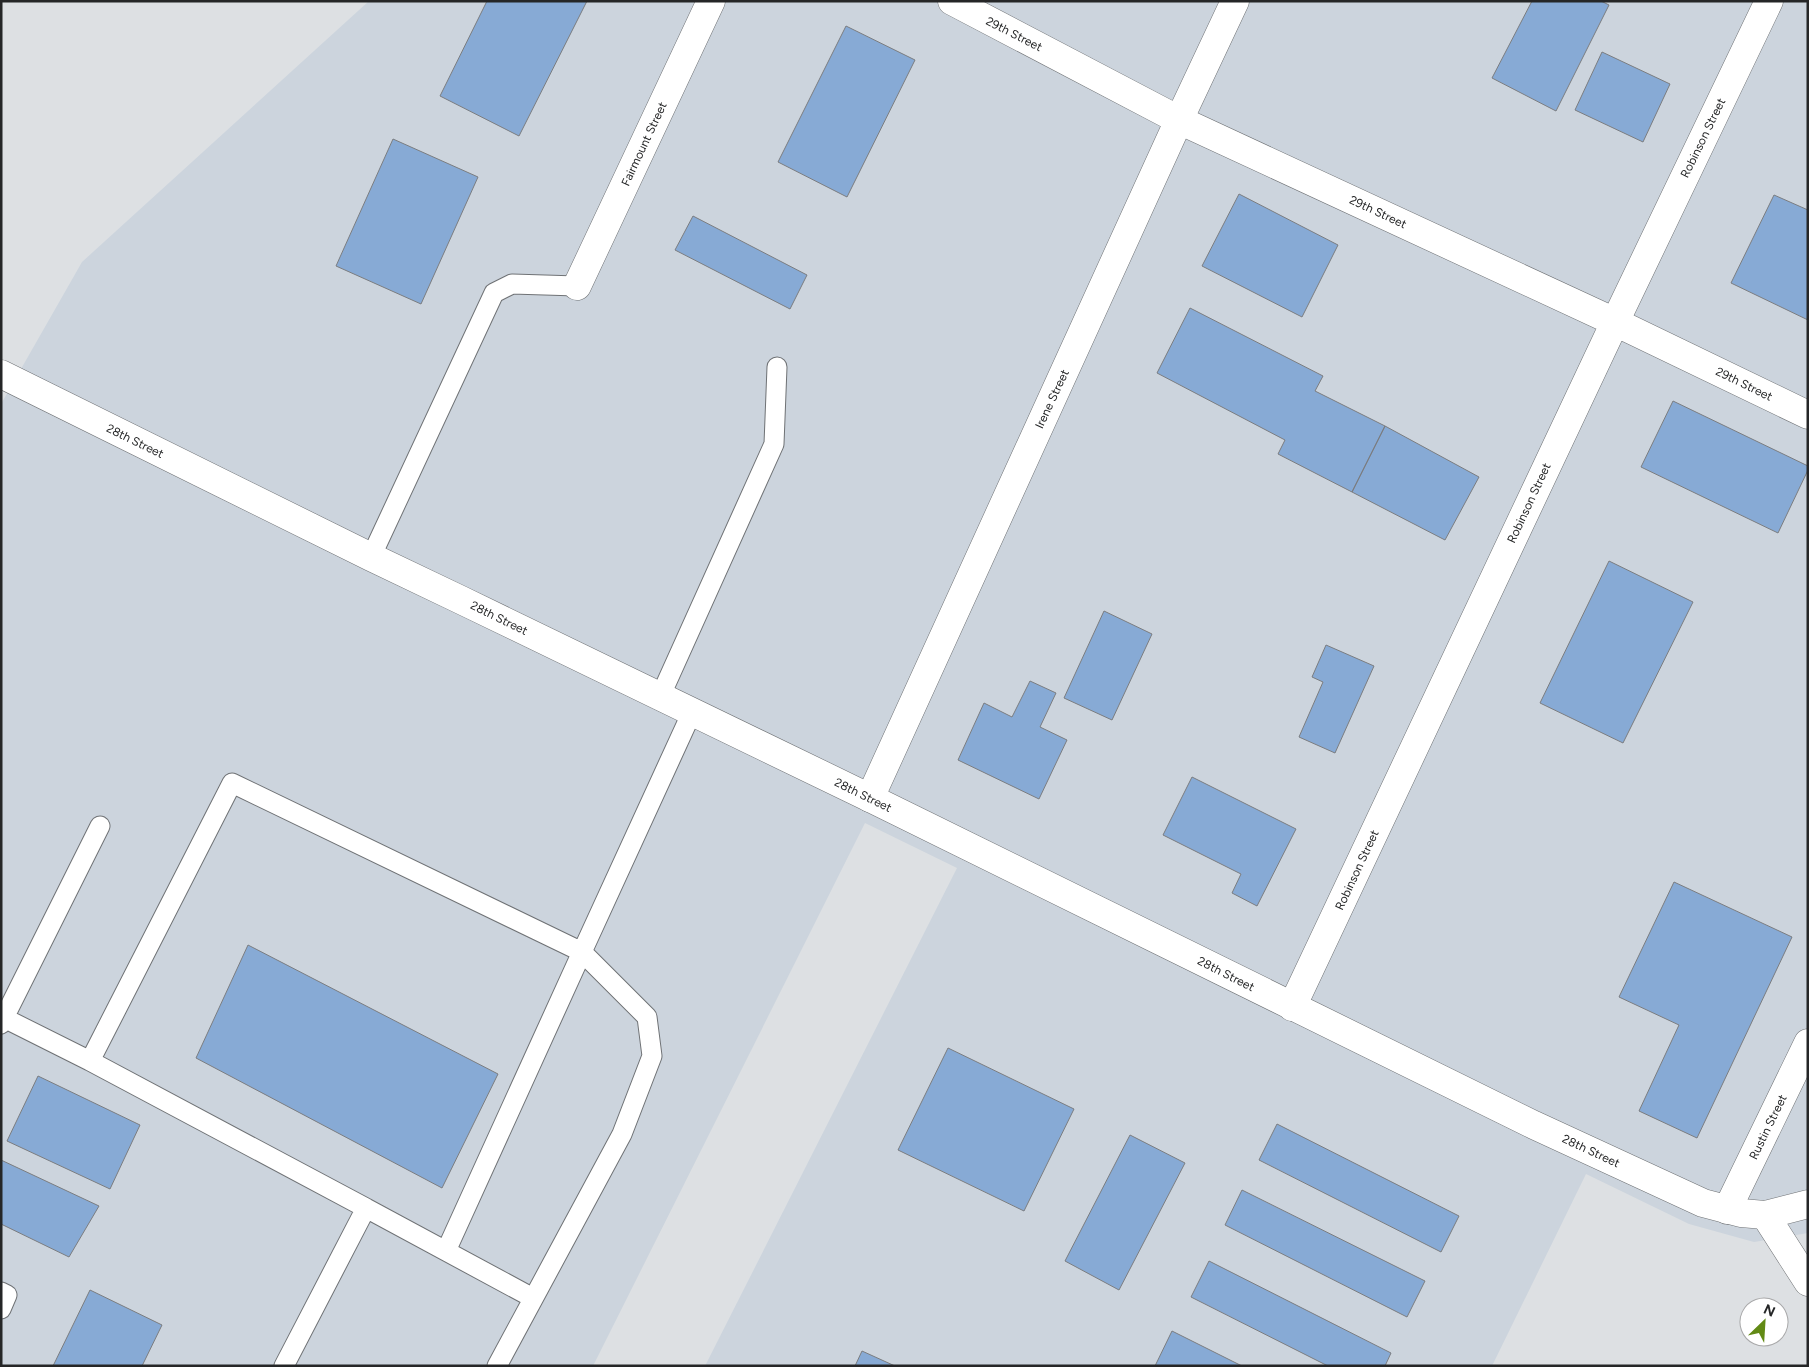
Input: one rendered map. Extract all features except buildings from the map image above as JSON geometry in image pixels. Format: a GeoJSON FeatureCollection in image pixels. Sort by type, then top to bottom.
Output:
{"type":"FeatureCollection","features":[{"type":"Feature","properties":{"kind":"street","name":"Fairmount Street"},"geometry":{"type":"LineString","coordinates":[[577,286],[711,1]]}},
{"type":"Feature","properties":{"kind":"street","name":"29th Street"},"geometry":{"type":"LineString","coordinates":[[952,1],[1179,120],[1615,322],[1808,415]]}},
{"type":"Feature","properties":{"kind":"street","name":"Irene Street"},"geometry":{"type":"LineString","coordinates":[[870,798],[1235,1]]}},
{"type":"Feature","properties":{"kind":"street","name":"Robinson Street"},"geometry":{"type":"LineString","coordinates":[[1292,1007],[1615,322],[1769,1]]}},
{"type":"Feature","properties":{"kind":"street","name":"28th Street"},"geometry":{"type":"LineString","coordinates":[[1,374],[371,558],[870,798],[1534,1125],[1703,1203],[1727,1210],[1765,1215]]}},
{"type":"Feature","properties":{"kind":"street","name":"Rustin Street"},"geometry":{"type":"LineString","coordinates":[[1727,1210],[1808,1043]]}},
{"type":"Feature","properties":{"kind":"street"},"geometry":{"type":"LineString","coordinates":[[1808,1204],[1765,1215],[1808,1282]]}},
{"type":"Feature","properties":{"kind":"lane"},"geometry":{"type":"LineString","coordinates":[[371,558],[494,293],[512,284],[577,286]]}},
{"type":"Feature","properties":{"kind":"lane"},"geometry":{"type":"LineString","coordinates":[[660,697],[774,444],[778,367]]}},
{"type":"Feature","properties":{"kind":"lane"},"geometry":{"type":"LineString","coordinates":[[446,1251],[692,712]]}},
{"type":"Feature","properties":{"kind":"lane"},"geometry":{"type":"LineString","coordinates":[[90,1062],[232,782],[582,952],[647,1017],[652,1056],[622,1134],[497,1366]]}},
{"type":"Feature","properties":{"kind":"lane"},"geometry":{"type":"LineString","coordinates":[[100,826],[3,1021],[90,1062],[533,1298]]}},
{"type":"Feature","properties":{"kind":"lane"},"geometry":{"type":"LineString","coordinates":[[284,1366],[366,1208]]}},
{"type":"Feature","properties":{"kind":"lane"},"geometry":{"type":"LineString","coordinates":[[1,1292],[7,1295],[1,1309]]}},
{"type":"Feature","properties":{"kind":"shaded area"},"geometry":{"type":"Polygon","coordinates":[[[369,1],[1808,1],[1808,1233],[1754,1242],[1689,1224],[1586,1174],[1492,1366],[705,1366],[957,868],[865,823],[593,1366],[1,1366],[1,404],[82,262],[369,1]]]}}]}
